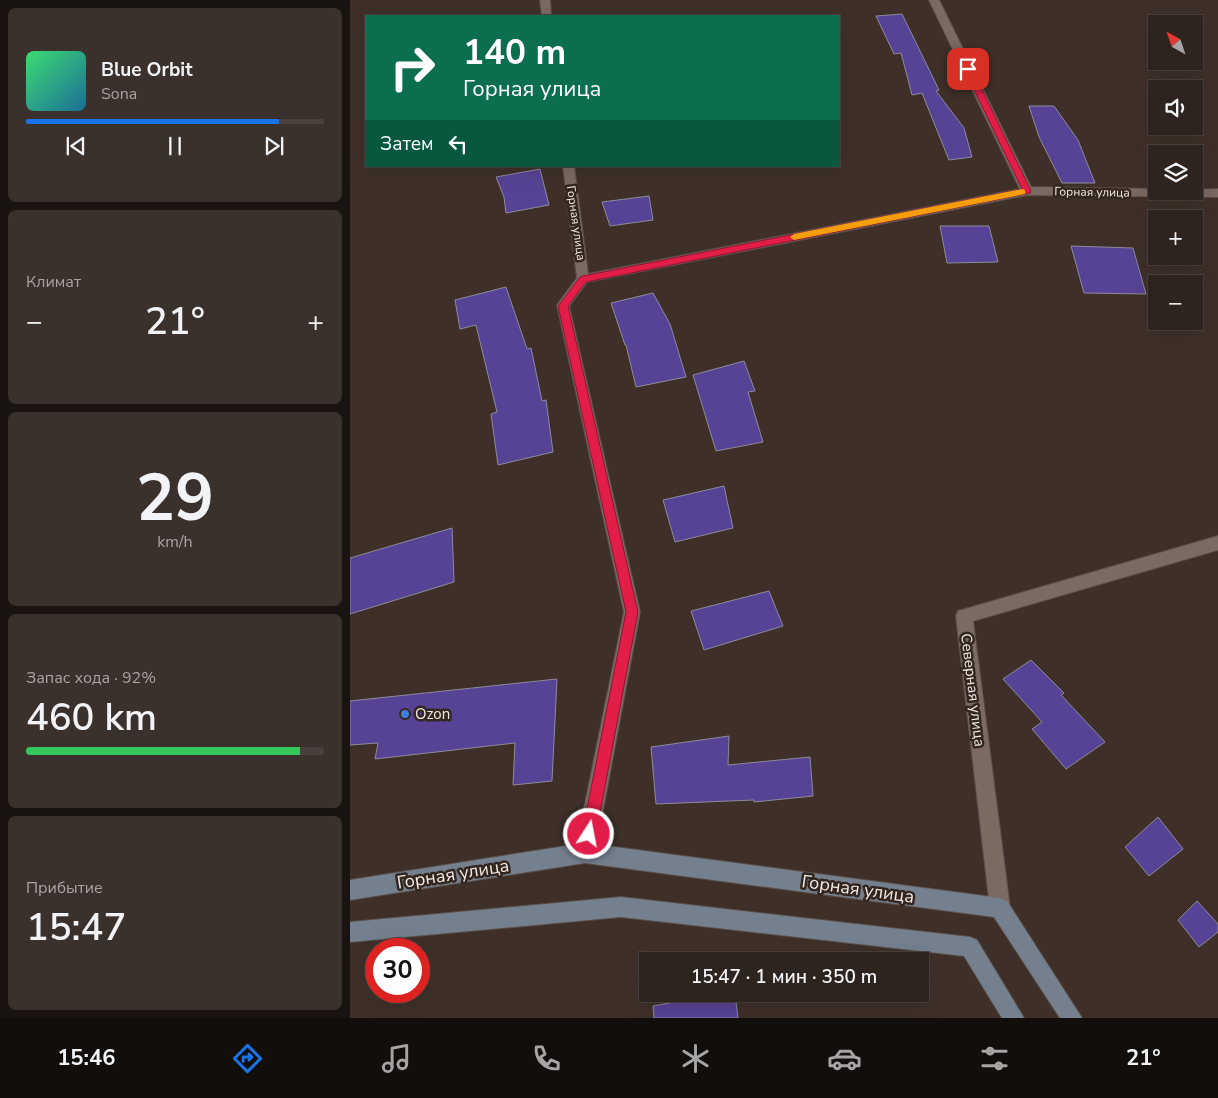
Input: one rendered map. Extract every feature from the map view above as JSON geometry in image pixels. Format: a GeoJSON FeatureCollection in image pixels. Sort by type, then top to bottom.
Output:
{"type":"FeatureCollection","features":[{"type":"Feature","properties":{"kind":"street"},"geometry":{"type":"LineString","coordinates":[[545,0],[547,15]]}},
{"type":"Feature","properties":{"kind":"street"},"geometry":{"type":"LineString","coordinates":[[934,0],[1027,191]]}},
{"type":"Feature","properties":{"kind":"street","name":"Горная улица"},"geometry":{"type":"LineString","coordinates":[[568,167],[583,279]]}},
{"type":"Feature","properties":{"kind":"street","name":"Горная улица"},"geometry":{"type":"LineString","coordinates":[[585,853],[632,612],[563,306],[583,279],[1027,191],[1218,193]]}},
{"type":"Feature","properties":{"kind":"street","name":"Северная улица"},"geometry":{"type":"LineString","coordinates":[[1000,908],[964,616],[1218,543]]}},
{"type":"Feature","properties":{"kind":"street","name":"Горная улица"},"geometry":{"type":"LineString","coordinates":[[350,890],[585,853],[1000,908]]}},
{"type":"Feature","properties":{"kind":"street"},"geometry":{"type":"LineString","coordinates":[[350,932],[621,907],[970,947],[1014,1018]]}},
{"type":"Feature","properties":{"kind":"street"},"geometry":{"type":"LineString","coordinates":[[1000,908],[1072,1018]]}},
{"type":"Feature","properties":{"kind":"building"},"geometry":{"type":"Polygon","coordinates":[[[902,14],[939,90],[936,91],[964,128],[972,157],[949,160],[922,93],[912,95],[901,53],[894,54],[876,16],[902,14]]]}},
{"type":"Feature","properties":{"kind":"building"},"geometry":{"type":"Polygon","coordinates":[[[1029,106],[1054,106],[1078,140],[1095,183],[1062,183],[1039,137],[1029,106]]]}},
{"type":"Feature","properties":{"kind":"building"},"geometry":{"type":"Polygon","coordinates":[[[540,169],[549,205],[506,213],[504,197],[496,177],[540,169]]]}},
{"type":"Feature","properties":{"kind":"building"},"geometry":{"type":"Polygon","coordinates":[[[649,196],[653,220],[610,226],[602,202],[649,196]]]}},
{"type":"Feature","properties":{"kind":"building"},"geometry":{"type":"Polygon","coordinates":[[[940,226],[989,226],[998,262],[947,263],[940,226]]]}},
{"type":"Feature","properties":{"kind":"building"},"geometry":{"type":"Polygon","coordinates":[[[1071,246],[1133,248],[1146,294],[1084,293],[1071,246]]]}},
{"type":"Feature","properties":{"kind":"building"},"geometry":{"type":"Polygon","coordinates":[[[506,287],[527,349],[531,348],[542,401],[546,400],[553,452],[498,465],[491,414],[497,412],[476,325],[460,329],[455,300],[506,287]]]}},
{"type":"Feature","properties":{"kind":"building"},"geometry":{"type":"Polygon","coordinates":[[[653,293],[670,324],[686,377],[636,387],[626,345],[611,303],[653,293]]]}},
{"type":"Feature","properties":{"kind":"building"},"geometry":{"type":"Polygon","coordinates":[[[744,361],[755,391],[748,392],[763,442],[716,451],[693,375],[744,361]]]}},
{"type":"Feature","properties":{"kind":"building"},"geometry":{"type":"Polygon","coordinates":[[[724,486],[733,528],[675,542],[663,500],[724,486]]]}},
{"type":"Feature","properties":{"kind":"building"},"geometry":{"type":"Polygon","coordinates":[[[452,528],[454,582],[350,614],[350,558],[452,528]]]}},
{"type":"Feature","properties":{"kind":"building"},"geometry":{"type":"Polygon","coordinates":[[[769,591],[783,626],[704,650],[691,611],[769,591]]]}},
{"type":"Feature","properties":{"kind":"building"},"geometry":{"type":"Polygon","coordinates":[[[1031,660],[1064,693],[1061,695],[1105,742],[1066,769],[1032,729],[1042,722],[1003,679],[1031,660]]]}},
{"type":"Feature","properties":{"kind":"building"},"geometry":{"type":"Polygon","coordinates":[[[557,679],[552,781],[513,785],[515,743],[375,759],[378,743],[350,745],[350,701],[557,679]]]}},
{"type":"Feature","properties":{"kind":"building"},"geometry":{"type":"Polygon","coordinates":[[[729,736],[728,765],[810,757],[813,796],[754,802],[754,800],[656,804],[651,747],[729,736]]]}},
{"type":"Feature","properties":{"kind":"building"},"geometry":{"type":"Polygon","coordinates":[[[1158,817],[1183,849],[1149,876],[1125,847],[1158,817]]]}},
{"type":"Feature","properties":{"kind":"building"},"geometry":{"type":"Polygon","coordinates":[[[1197,901],[1218,924],[1218,932],[1199,947],[1178,920],[1197,901]]]}},
{"type":"Feature","properties":{"kind":"building"},"geometry":{"type":"Polygon","coordinates":[[[675,1002],[736,1002],[738,1018],[654,1018],[653,1006],[675,1002]]]}},
{"type":"Feature","properties":{"kind":"slow traffic"},"geometry":{"type":"LineString","coordinates":[[794,237],[1022,192]]}},
{"type":"Feature","properties":{"kind":"place","name":"Ozon"},"geometry":{"type":"Point","coordinates":[405,714]}},
{"type":"Feature","properties":{"kind":"route"},"geometry":{"type":"LineString","coordinates":[[589,834],[632,612],[563,306],[583,279],[1027,191],[968,69]]}}]}
